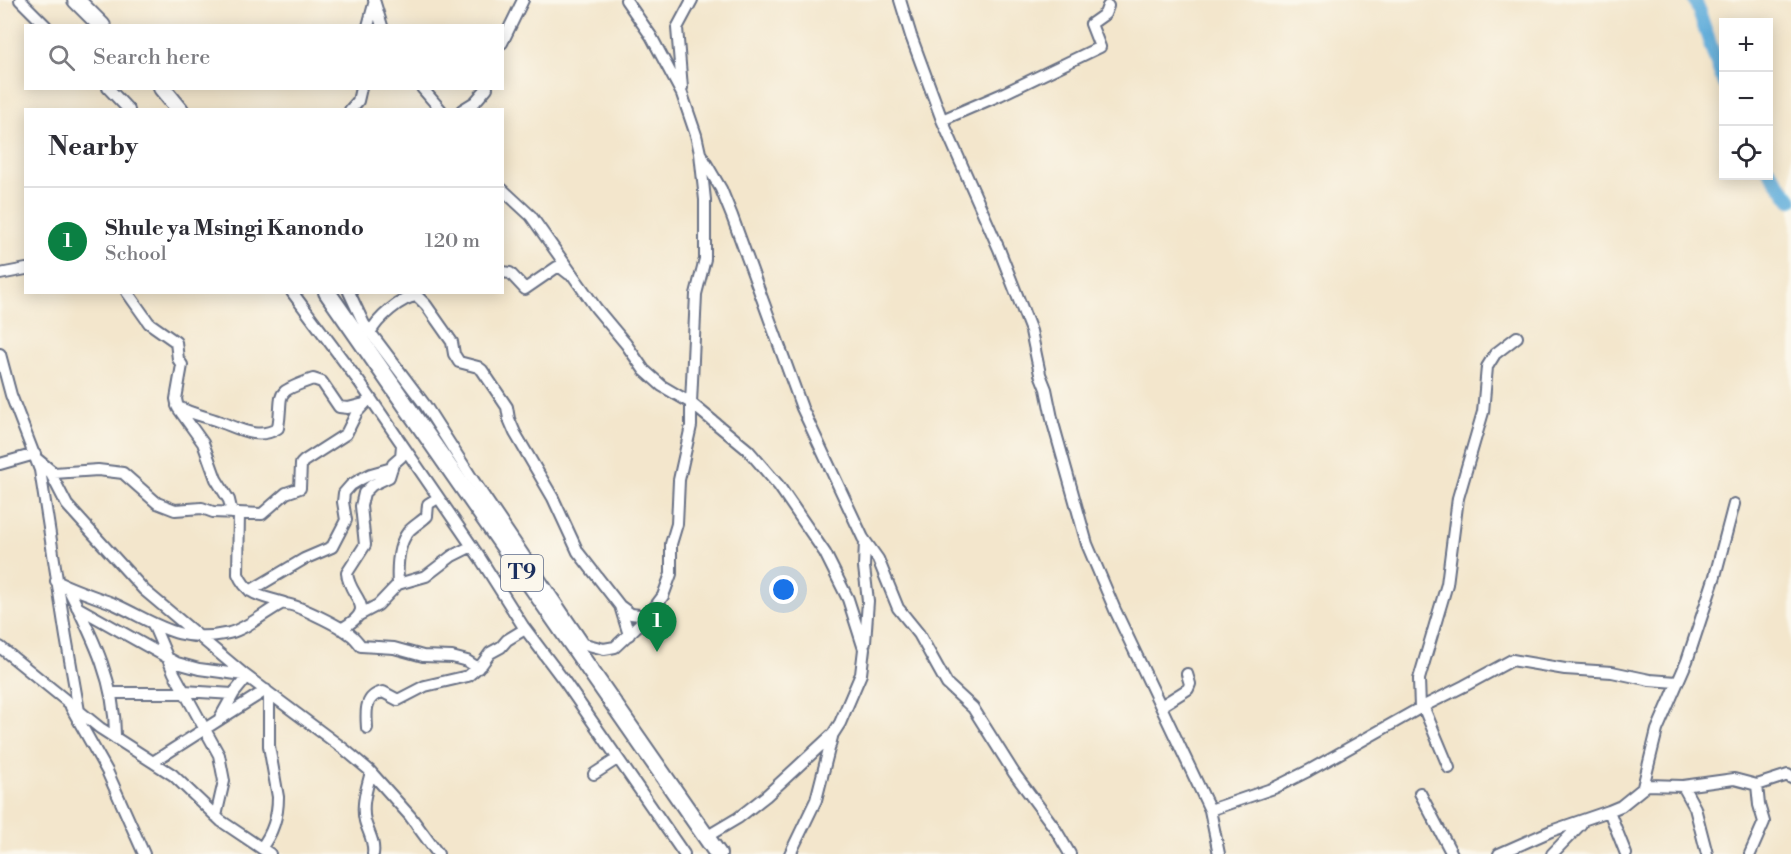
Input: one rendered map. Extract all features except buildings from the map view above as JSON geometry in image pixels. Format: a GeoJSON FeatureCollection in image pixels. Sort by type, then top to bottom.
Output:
{"type":"FeatureCollection","features":[{"type":"Feature","properties":{"kind":"highway"},"geometry":{"type":"LineString","coordinates":[[75,0],[100,24]]}},
{"type":"Feature","properties":{"kind":"highway"},"geometry":{"type":"LineString","coordinates":[[164,90],[178,108]]}},
{"type":"Feature","properties":{"kind":"highway","name":"T9"},"geometry":{"type":"LineString","coordinates":[[328,294],[576,642],[718,854]]}},
{"type":"Feature","properties":{"kind":"street"},"geometry":{"type":"LineString","coordinates":[[20,0],[44,24]]}},
{"type":"Feature","properties":{"kind":"street"},"geometry":{"type":"LineString","coordinates":[[504,39],[524,0]]}},
{"type":"Feature","properties":{"kind":"street"},"geometry":{"type":"LineString","coordinates":[[350,294],[358,315],[425,405],[576,642],[604,649],[615,647],[648,616],[663,596],[671,574],[671,544],[677,524],[679,480],[691,426],[696,294],[705,259],[705,200],[696,135],[682,94],[651,36],[626,0]]}},
{"type":"Feature","properties":{"kind":"street"},"geometry":{"type":"LineString","coordinates":[[682,94],[677,28],[692,0]]}},
{"type":"Feature","properties":{"kind":"street"},"geometry":{"type":"LineString","coordinates":[[900,0],[942,120],[999,249],[1031,331],[1040,374],[1087,544],[1115,610],[1210,810],[1219,854]]}},
{"type":"Feature","properties":{"kind":"street"},"geometry":{"type":"LineString","coordinates":[[368,24],[374,2]]}},
{"type":"Feature","properties":{"kind":"street"},"geometry":{"type":"LineString","coordinates":[[374,2],[381,24]]}},
{"type":"Feature","properties":{"kind":"street"},"geometry":{"type":"LineString","coordinates":[[942,120],[1100,47],[1091,24],[1105,14],[1108,6]]}},
{"type":"Feature","properties":{"kind":"street"},"geometry":{"type":"LineString","coordinates":[[110,90],[127,108]]}},
{"type":"Feature","properties":{"kind":"street"},"geometry":{"type":"LineString","coordinates":[[352,108],[358,101],[361,90]]}},
{"type":"Feature","properties":{"kind":"street"},"geometry":{"type":"LineString","coordinates":[[424,90],[439,108]]}},
{"type":"Feature","properties":{"kind":"street"},"geometry":{"type":"LineString","coordinates":[[465,108],[485,90]]}},
{"type":"Feature","properties":{"kind":"street"},"geometry":{"type":"LineString","coordinates":[[700,153],[714,174],[729,207],[802,408],[866,541],[878,559],[898,608],[919,634],[947,684],[973,708],[1014,773],[1054,826],[1070,854]]}},
{"type":"Feature","properties":{"kind":"street"},"geometry":{"type":"LineString","coordinates":[[504,191],[531,216],[644,370],[662,386],[691,403],[748,450],[780,486],[825,553],[848,599],[864,650]]}},
{"type":"Feature","properties":{"kind":"street"},"geometry":{"type":"LineString","coordinates":[[504,272],[510,273],[525,289],[557,267],[574,277]]}},
{"type":"Feature","properties":{"kind":"street"},"geometry":{"type":"LineString","coordinates":[[0,274],[24,269]]}},
{"type":"Feature","properties":{"kind":"street"},"geometry":{"type":"LineString","coordinates":[[128,294],[149,323],[176,342],[178,346],[182,371],[177,406],[203,443],[214,475],[235,513],[238,574],[245,588],[298,606],[353,636],[361,646],[394,648],[423,656],[452,657],[467,661],[478,668]]}},
{"type":"Feature","properties":{"kind":"street"},"geometry":{"type":"LineString","coordinates":[[293,294],[367,401],[402,445],[472,546],[525,629],[565,682],[680,852]]}},
{"type":"Feature","properties":{"kind":"street"},"geometry":{"type":"LineString","coordinates":[[370,333],[377,321],[398,305],[410,297],[420,298],[452,342],[454,354],[459,362],[482,370],[502,399],[515,433],[553,498],[578,552],[620,606],[631,614],[648,616]]}},
{"type":"Feature","properties":{"kind":"street"},"geometry":{"type":"LineString","coordinates":[[1449,768],[1422,707],[1419,679],[1447,584],[1458,498],[1483,412],[1487,367],[1495,354],[1517,337]]}},
{"type":"Feature","properties":{"kind":"street"},"geometry":{"type":"LineString","coordinates":[[0,354],[11,395],[36,457],[45,495],[56,581],[79,711]]}},
{"type":"Feature","properties":{"kind":"street"},"geometry":{"type":"LineString","coordinates":[[177,406],[235,429],[260,434],[279,428],[280,397],[283,392],[313,379],[321,381],[339,407],[348,408],[367,401]]}},
{"type":"Feature","properties":{"kind":"street"},"geometry":{"type":"LineString","coordinates":[[49,471],[123,473],[157,503],[175,510],[202,508],[213,512],[264,513],[286,493],[300,488],[301,464],[346,434],[357,412],[367,401]]}},
{"type":"Feature","properties":{"kind":"street"},"geometry":{"type":"LineString","coordinates":[[359,615],[361,604],[348,580],[347,573],[365,545],[361,500],[367,488],[389,477],[395,462],[400,457],[402,445]]}},
{"type":"Feature","properties":{"kind":"street"},"geometry":{"type":"LineString","coordinates":[[0,464],[36,457]]}},
{"type":"Feature","properties":{"kind":"street"},"geometry":{"type":"LineString","coordinates":[[36,457],[49,471],[67,505],[137,583],[167,611],[246,676],[371,772],[410,816],[438,854]]}},
{"type":"Feature","properties":{"kind":"street"},"geometry":{"type":"LineString","coordinates":[[250,591],[304,559],[332,547],[346,519],[343,507],[344,493],[361,479],[392,468]]}},
{"type":"Feature","properties":{"kind":"street"},"geometry":{"type":"LineString","coordinates":[[398,584],[397,568],[405,538],[408,532],[427,516],[428,504],[438,498]]}},
{"type":"Feature","properties":{"kind":"street"},"geometry":{"type":"LineString","coordinates":[[1643,787],[1657,730],[1687,661],[1715,576],[1734,504]]}},
{"type":"Feature","properties":{"kind":"street"},"geometry":{"type":"LineString","coordinates":[[706,837],[738,818],[766,796],[833,734],[840,723],[861,674],[868,601],[864,567],[866,541]]}},
{"type":"Feature","properties":{"kind":"street"},"geometry":{"type":"LineString","coordinates":[[341,629],[378,604],[398,584],[426,576],[452,556],[472,546]]}},
{"type":"Feature","properties":{"kind":"street"},"geometry":{"type":"LineString","coordinates":[[56,581],[114,604],[176,633],[201,637],[231,632],[284,603]]}},
{"type":"Feature","properties":{"kind":"street"},"geometry":{"type":"LineString","coordinates":[[67,586],[101,658],[116,720],[115,738]]}},
{"type":"Feature","properties":{"kind":"street"},"geometry":{"type":"LineString","coordinates":[[620,606],[629,635]]}},
{"type":"Feature","properties":{"kind":"street"},"geometry":{"type":"LineString","coordinates":[[78,607],[177,663],[192,668],[246,676]]}},
{"type":"Feature","properties":{"kind":"street"},"geometry":{"type":"LineString","coordinates":[[153,624],[166,657],[219,754],[224,781],[216,816]]}},
{"type":"Feature","properties":{"kind":"street"},"geometry":{"type":"LineString","coordinates":[[367,728],[367,704],[369,699],[377,693],[386,693],[398,700],[425,686],[468,676],[490,653],[525,629]]}},
{"type":"Feature","properties":{"kind":"street"},"geometry":{"type":"LineString","coordinates":[[0,647],[115,738],[173,775],[216,816],[265,851],[279,797],[268,738],[266,692]]}},
{"type":"Feature","properties":{"kind":"street"},"geometry":{"type":"LineString","coordinates":[[1210,810],[1291,780],[1512,660],[1565,669],[1612,672],[1650,680],[1677,682]]}},
{"type":"Feature","properties":{"kind":"street"},"geometry":{"type":"LineString","coordinates":[[1161,706],[1188,689],[1190,684],[1187,674]]}},
{"type":"Feature","properties":{"kind":"street"},"geometry":{"type":"LineString","coordinates":[[220,718],[246,676]]}},
{"type":"Feature","properties":{"kind":"street"},"geometry":{"type":"LineString","coordinates":[[111,693],[266,692]]}},
{"type":"Feature","properties":{"kind":"street"},"geometry":{"type":"LineString","coordinates":[[153,762],[220,718],[266,692]]}},
{"type":"Feature","properties":{"kind":"street"},"geometry":{"type":"LineString","coordinates":[[68,701],[107,771],[144,854]]}},
{"type":"Feature","properties":{"kind":"street"},"geometry":{"type":"LineString","coordinates":[[790,854],[816,800],[833,734]]}},
{"type":"Feature","properties":{"kind":"street"},"geometry":{"type":"LineString","coordinates":[[594,774],[617,759]]}},
{"type":"Feature","properties":{"kind":"street"},"geometry":{"type":"LineString","coordinates":[[371,772],[364,806],[373,854]]}},
{"type":"Feature","properties":{"kind":"street"},"geometry":{"type":"LineString","coordinates":[[1499,854],[1621,806],[1643,787],[1651,784],[1683,786],[1734,778],[1757,785],[1788,776],[1791,778]]}},
{"type":"Feature","properties":{"kind":"street"},"geometry":{"type":"LineString","coordinates":[[1750,854],[1764,822],[1757,785]]}},
{"type":"Feature","properties":{"kind":"street"},"geometry":{"type":"LineString","coordinates":[[1683,786],[1695,808],[1707,854]]}},
{"type":"Feature","properties":{"kind":"street"},"geometry":{"type":"LineString","coordinates":[[1420,793],[1452,854]]}},
{"type":"Feature","properties":{"kind":"street"},"geometry":{"type":"LineString","coordinates":[[1609,811],[1626,854]]}},
{"type":"Feature","properties":{"kind":"street"},"geometry":{"type":"LineString","coordinates":[[1552,854],[1584,821]]}},
{"type":"Feature","properties":{"kind":"waterway"},"geometry":{"type":"LineString","coordinates":[[1695,0],[1720,72]]}},
{"type":"Feature","properties":{"kind":"waterway"},"geometry":{"type":"LineString","coordinates":[[1773,176],[1791,200]]}},
{"type":"Feature","properties":{"kind":"place","name":"Shule ya Msingi Kanondo"},"geometry":{"type":"Point","coordinates":[657,652]}}]}
